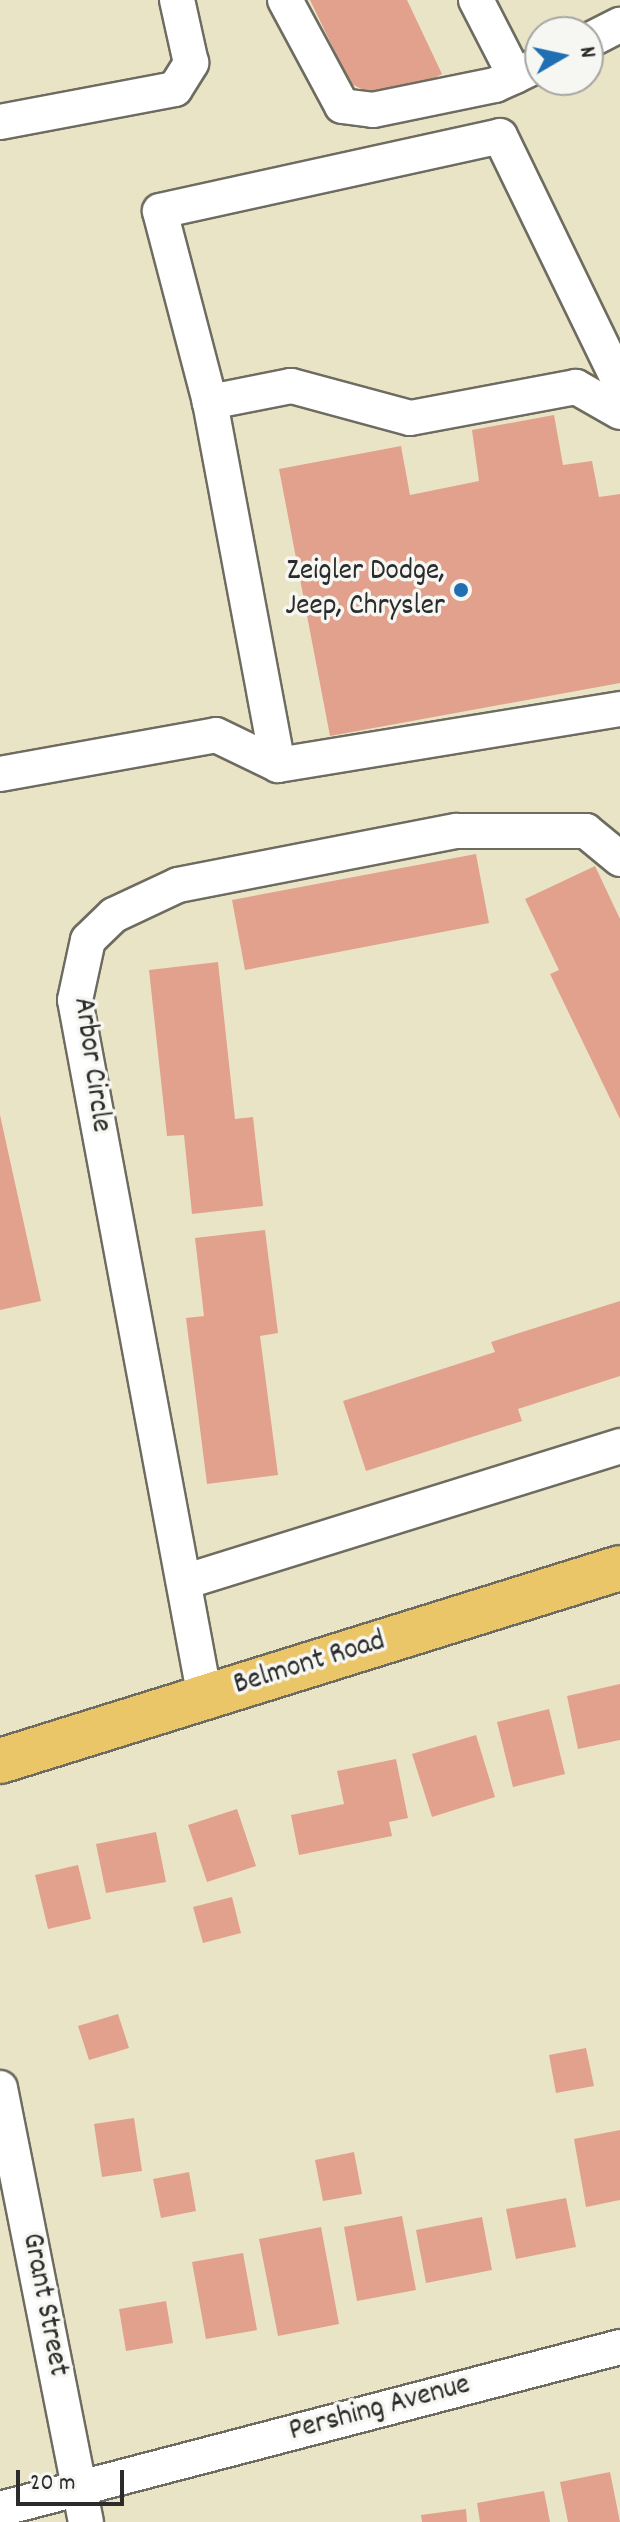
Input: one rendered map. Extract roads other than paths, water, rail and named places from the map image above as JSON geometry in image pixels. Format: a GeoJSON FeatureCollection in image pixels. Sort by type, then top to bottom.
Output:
{"type":"FeatureCollection","features":[{"type":"Feature","properties":{"kind":"main road","name":"Belmont Road"},"geometry":{"type":"LineString","coordinates":[[0,1761],[620,1568]]}},
{"type":"Feature","properties":{"kind":"street"},"geometry":{"type":"LineString","coordinates":[[0,122],[175,89],[191,63],[177,0]]}},
{"type":"Feature","properties":{"kind":"street"},"geometry":{"type":"LineString","coordinates":[[285,0],[342,106],[373,110],[495,85],[524,72]]}},
{"type":"Feature","properties":{"kind":"street"},"geometry":{"type":"LineString","coordinates":[[476,0],[524,65]]}},
{"type":"Feature","properties":{"kind":"street"},"geometry":{"type":"LineString","coordinates":[[278,765],[210,402],[160,211],[500,136],[620,383]]}},
{"type":"Feature","properties":{"kind":"street"},"geometry":{"type":"LineString","coordinates":[[210,402],[291,386],[410,418],[576,387],[620,412]]}},
{"type":"Feature","properties":{"kind":"street"},"geometry":{"type":"LineString","coordinates":[[0,774],[216,735],[278,765],[620,709]]}},
{"type":"Feature","properties":{"kind":"street","name":"Arbor Circle"},"geometry":{"type":"LineString","coordinates":[[205,1698],[75,1000],[88,940],[114,915],[178,885],[457,831],[586,831],[620,859]]}},
{"type":"Feature","properties":{"kind":"street"},"geometry":{"type":"LineString","coordinates":[[184,1582],[620,1446]]}},
{"type":"Feature","properties":{"kind":"street","name":"Grant Street"},"geometry":{"type":"LineString","coordinates":[[0,2088],[86,2522]]}},
{"type":"Feature","properties":{"kind":"street","name":"Pershing Avenue"},"geometry":{"type":"LineString","coordinates":[[0,2509],[620,2347]]}},
{"type":"Feature","properties":{"kind":"place","name":"Zeigler Dodge, Jeep, Chrysler"},"geometry":{"type":"Point","coordinates":[461,590]}}]}
